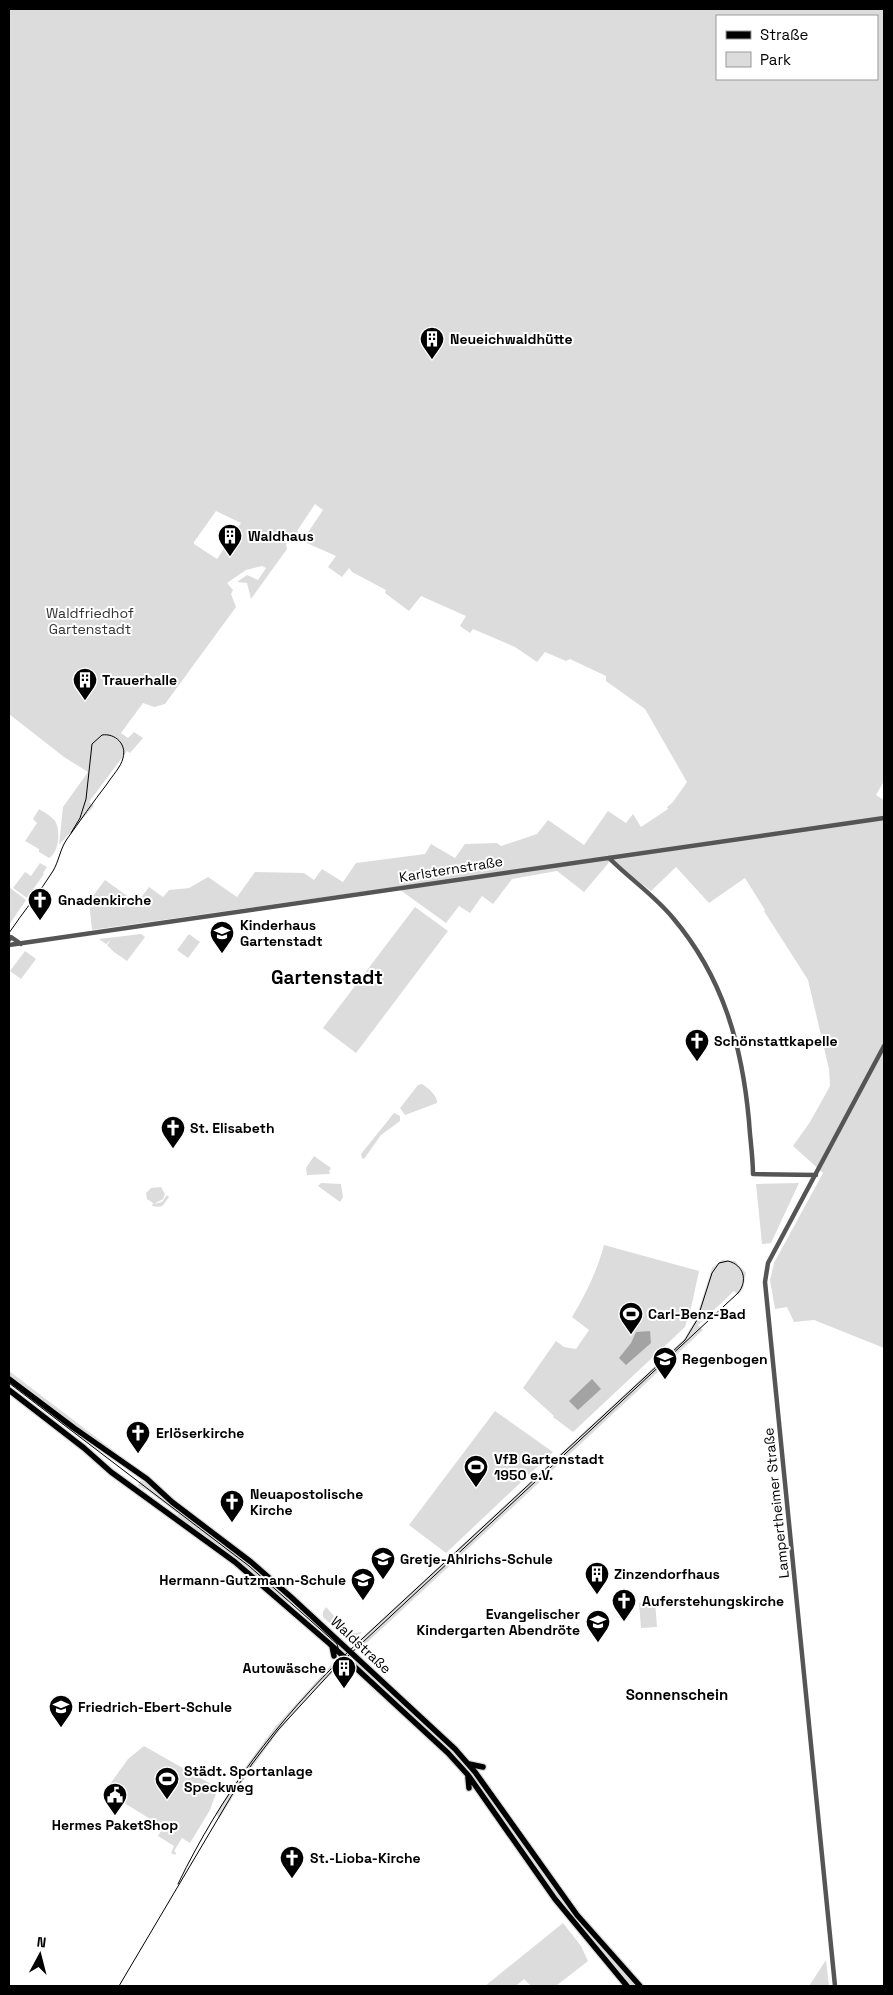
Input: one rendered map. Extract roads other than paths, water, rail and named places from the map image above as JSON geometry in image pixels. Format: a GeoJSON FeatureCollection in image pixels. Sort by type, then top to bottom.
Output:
{"type":"FeatureCollection","features":[{"type":"Feature","properties":{"kind":"main road","name":"Waldstraße"},"geometry":{"type":"LineString","coordinates":[[9,1379],[74,1428],[147,1479],[172,1502],[251,1562],[455,1749],[469,1764],[577,1915],[640,1986]]}},
{"type":"Feature","properties":{"kind":"main road","name":"Waldstraße"},"geometry":{"type":"LineString","coordinates":[[9,1390],[84,1448],[111,1472],[236,1562],[332,1646],[351,1667],[356,1676],[364,1677],[448,1753],[468,1775],[555,1899],[627,1986]]}},
{"type":"Feature","properties":{"kind":"main road"},"geometry":{"type":"LineString","coordinates":[[292,1620],[308,1625]]}},
{"type":"Feature","properties":{"kind":"main road"},"geometry":{"type":"LineString","coordinates":[[332,1646],[334,1656]]}},
{"type":"Feature","properties":{"kind":"main road"},"geometry":{"type":"LineString","coordinates":[[388,1688],[396,1688]]}},
{"type":"Feature","properties":{"kind":"main road"},"geometry":{"type":"LineString","coordinates":[[469,1764],[483,1767]]}},
{"type":"Feature","properties":{"kind":"main road"},"geometry":{"type":"LineString","coordinates":[[468,1775],[469,1788]]}},
{"type":"Feature","properties":{"kind":"street","name":"Karlsternstraße"},"geometry":{"type":"LineString","coordinates":[[9,945],[884,818]]}},
{"type":"Feature","properties":{"kind":"street"},"geometry":{"type":"LineString","coordinates":[[609,858],[650,894],[673,918],[696,949],[720,994],[738,1044],[746,1093],[753,1174],[816,1175]]}},
{"type":"Feature","properties":{"kind":"street"},"geometry":{"type":"LineString","coordinates":[[10,939],[20,944]]}},
{"type":"Feature","properties":{"kind":"street","name":"Lampertheimer Straße"},"geometry":{"type":"LineString","coordinates":[[835,1986],[765,1282],[768,1263],[884,1046]]}},
{"type":"Feature","properties":{"kind":"tram line"},"geometry":{"type":"LineString","coordinates":[[9,933],[53,871],[67,839],[120,765],[124,753],[122,744],[111,736],[102,735],[92,744],[86,799],[80,818],[71,833]]}},
{"type":"Feature","properties":{"kind":"tram line"},"geometry":{"type":"LineString","coordinates":[[119,1986],[232,1795],[252,1764],[278,1730],[334,1669],[738,1293],[743,1284],[743,1274],[738,1266],[728,1261],[719,1263],[712,1273],[697,1320],[685,1340],[349,1651],[298,1704],[275,1731],[232,1789],[213,1819],[178,1884]]}},
{"type":"Feature","properties":{"kind":"tram line"},"geometry":{"type":"LineString","coordinates":[[9,1383],[249,1566],[337,1644],[340,1655],[338,1663]]}},
{"type":"Feature","properties":{"kind":"place","name":"Neueichwaldhütte"},"geometry":{"type":"Point","coordinates":[432,360]}},
{"type":"Feature","properties":{"kind":"place","name":"Waldhaus"},"geometry":{"type":"Point","coordinates":[230,557]}},
{"type":"Feature","properties":{"kind":"place","name":"Trauerhalle"},"geometry":{"type":"Point","coordinates":[85,701]}},
{"type":"Feature","properties":{"kind":"place","name":"Gnadenkirche"},"geometry":{"type":"Point","coordinates":[40,921]}},
{"type":"Feature","properties":{"kind":"place","name":"Kinderhaus Gartenstadt"},"geometry":{"type":"Point","coordinates":[222,954]}},
{"type":"Feature","properties":{"kind":"place","name":"Schönstattkapelle"},"geometry":{"type":"Point","coordinates":[697,1062]}},
{"type":"Feature","properties":{"kind":"place","name":"St. Elisabeth"},"geometry":{"type":"Point","coordinates":[173,1149]}},
{"type":"Feature","properties":{"kind":"place","name":"Carl-Benz-Bad"},"geometry":{"type":"Point","coordinates":[631,1335]}},
{"type":"Feature","properties":{"kind":"place","name":"Regenbogen"},"geometry":{"type":"Point","coordinates":[665,1380]}},
{"type":"Feature","properties":{"kind":"place","name":"Erlöserkirche"},"geometry":{"type":"Point","coordinates":[138,1454]}},
{"type":"Feature","properties":{"kind":"place","name":"VfB Gartenstadt 1950 e.V."},"geometry":{"type":"Point","coordinates":[476,1488]}},
{"type":"Feature","properties":{"kind":"place","name":"Neuapostolische Kirche"},"geometry":{"type":"Point","coordinates":[232,1523]}},
{"type":"Feature","properties":{"kind":"place","name":"Gretje-Ahlrichs-Schule"},"geometry":{"type":"Point","coordinates":[383,1580]}},
{"type":"Feature","properties":{"kind":"place","name":"Zinzendorfhaus"},"geometry":{"type":"Point","coordinates":[597,1595]}},
{"type":"Feature","properties":{"kind":"place","name":"Hermann-Gutzmann-Schule"},"geometry":{"type":"Point","coordinates":[363,1601]}},
{"type":"Feature","properties":{"kind":"place","name":"Auferstehungskirche"},"geometry":{"type":"Point","coordinates":[624,1622]}},
{"type":"Feature","properties":{"kind":"place","name":"Evangelischer Kindergarten Abendröte"},"geometry":{"type":"Point","coordinates":[598,1643]}},
{"type":"Feature","properties":{"kind":"place","name":"Autowäsche"},"geometry":{"type":"Point","coordinates":[344,1689]}},
{"type":"Feature","properties":{"kind":"place","name":"Friedrich-Ebert-Schule"},"geometry":{"type":"Point","coordinates":[61,1728]}},
{"type":"Feature","properties":{"kind":"place","name":"Städt. Sportanlage Speckweg"},"geometry":{"type":"Point","coordinates":[167,1800]}},
{"type":"Feature","properties":{"kind":"place","name":"Hermes PaketShop"},"geometry":{"type":"Point","coordinates":[115,1816]}},
{"type":"Feature","properties":{"kind":"place","name":"St.-Lioba-Kirche"},"geometry":{"type":"Point","coordinates":[292,1879]}},
{"type":"Feature","properties":{"kind":"district","name":"Gartenstadt"},"geometry":{"type":"Point","coordinates":[327,977]}},
{"type":"Feature","properties":{"kind":"district","name":"Sonnenschein"},"geometry":{"type":"Point","coordinates":[677,1694]}},
{"type":"Feature","properties":{"kind":"park label","name":"Waldfriedhof Gartenstadt"},"geometry":{"type":"Point","coordinates":[90,622]}}]}
